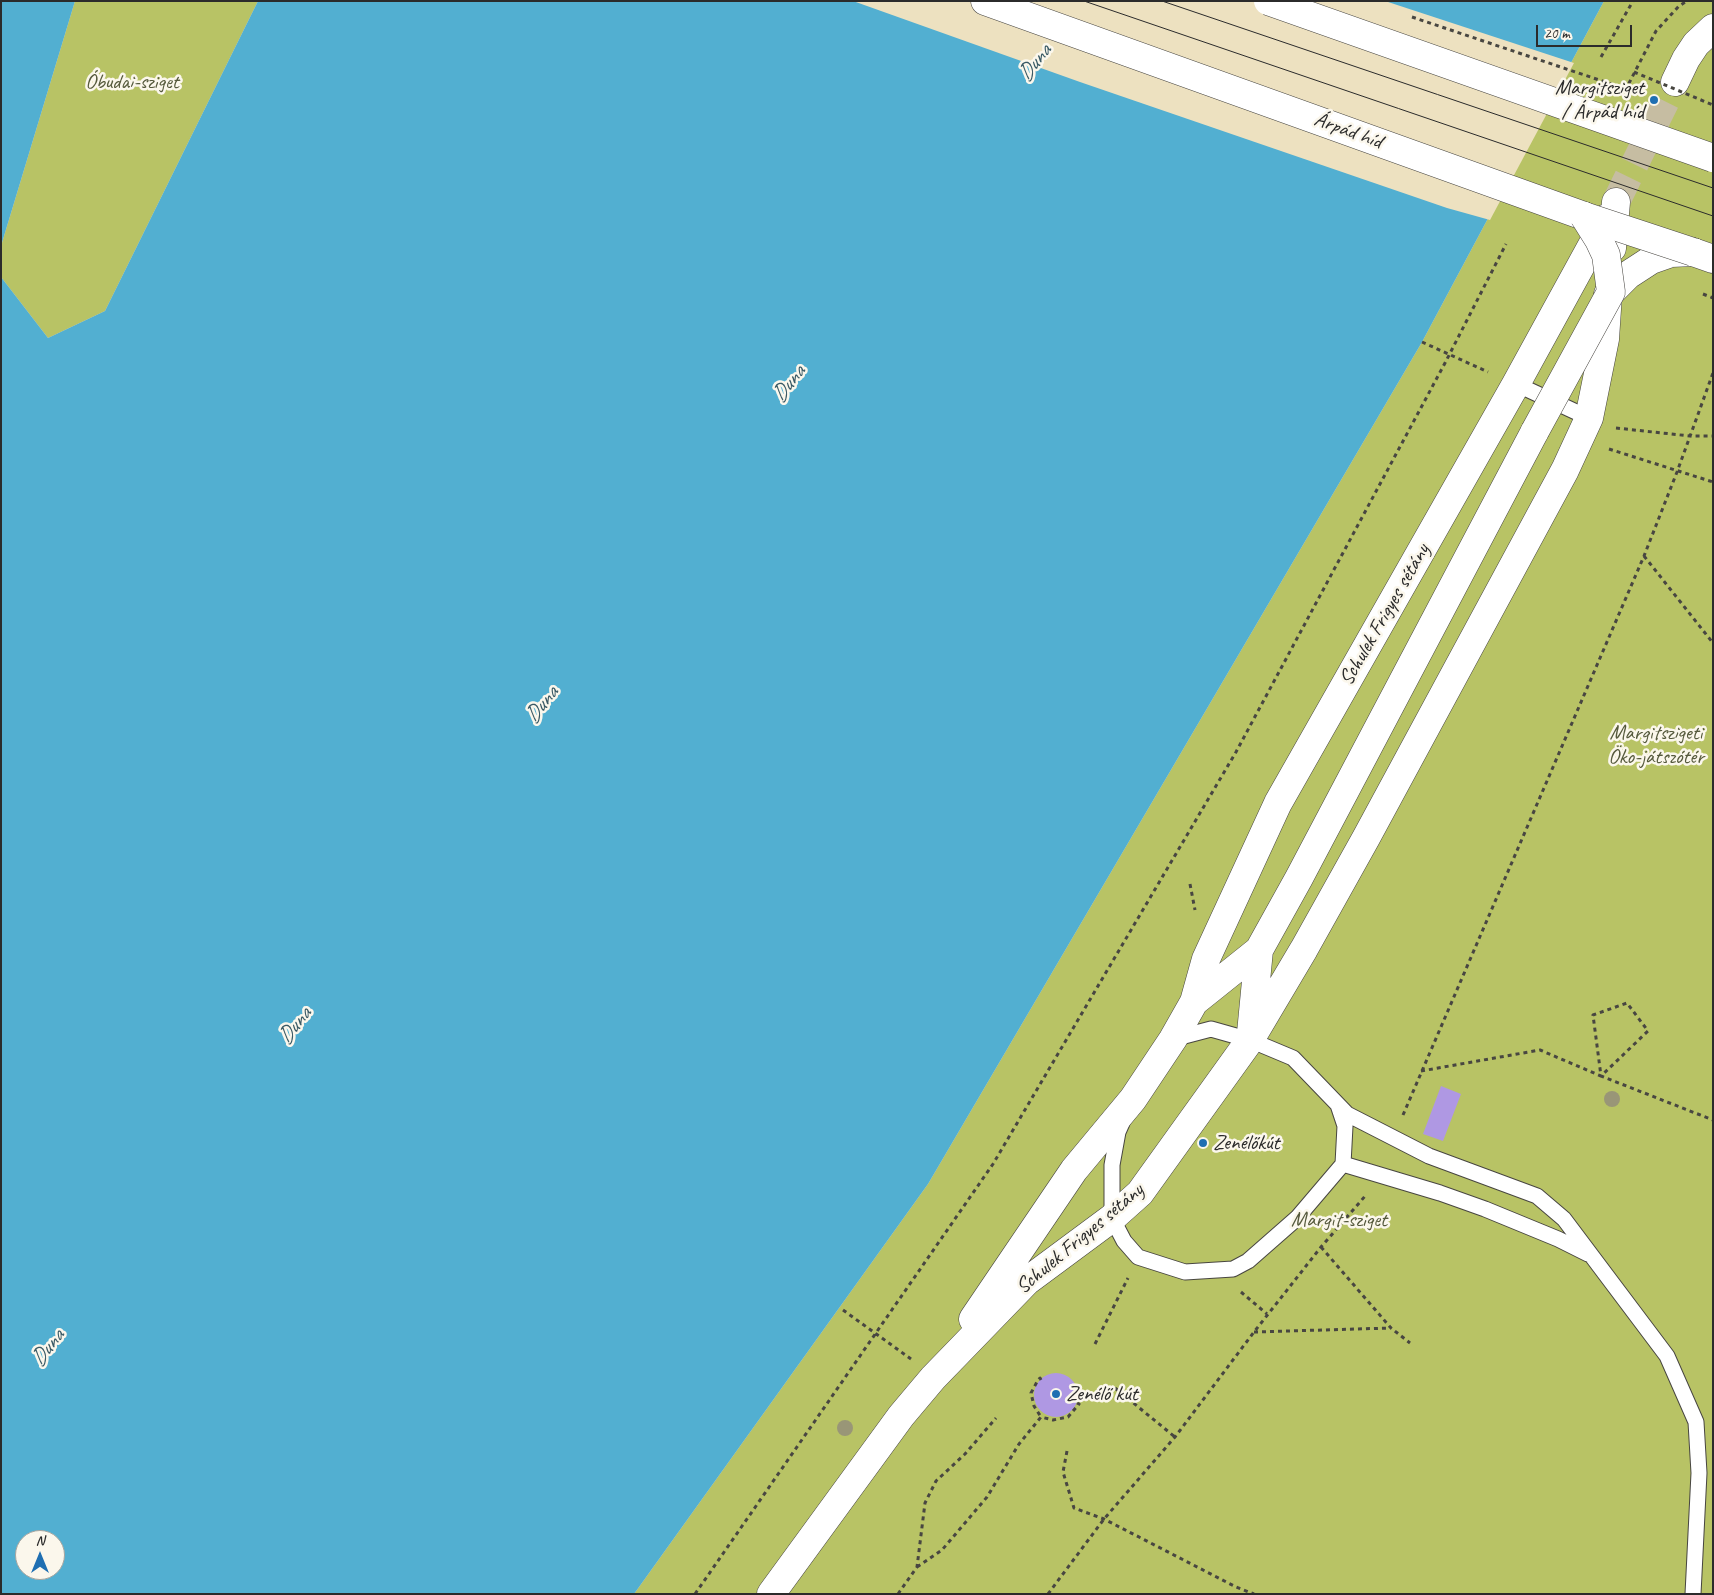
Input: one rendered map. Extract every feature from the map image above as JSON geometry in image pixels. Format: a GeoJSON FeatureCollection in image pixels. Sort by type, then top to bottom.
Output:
{"type":"FeatureCollection","features":[{"type":"Feature","properties":{"kind":"street","name":"Árpád híd"},"geometry":{"type":"LineString","coordinates":[[985,1],[1584,216],[1703,255]]}},
{"type":"Feature","properties":{"kind":"street"},"geometry":{"type":"LineString","coordinates":[[1268,1],[1713,158]]}},
{"type":"Feature","properties":{"kind":"street"},"geometry":{"type":"LineString","coordinates":[[1675,82],[1696,44],[1713,28]]}},
{"type":"Feature","properties":{"kind":"street","name":"Schulek Frigyes sétány"},"geometry":{"type":"LineString","coordinates":[[772,1594],[901,1416],[932,1378],[1074,1170],[1133,1098],[1172,1039],[1194,1002],[1206,959],[1278,803],[1516,384],[1616,202],[1605,339],[1589,418],[1565,470],[1304,949],[1250,1040],[1140,1193],[1112,1218],[1027,1281],[932,1378]]}},
{"type":"Feature","properties":{"kind":"street"},"geometry":{"type":"LineString","coordinates":[[1584,216],[1599,240],[1606,256],[1611,292]]}},
{"type":"Feature","properties":{"kind":"street","name":"Schulek Frigyes sétány"},"geometry":{"type":"LineString","coordinates":[[1194,1002],[1259,950],[1611,292],[1628,275],[1651,260],[1671,253],[1703,255]]}},
{"type":"Feature","properties":{"kind":"street","name":"Schulek Frigyes sétány"},"geometry":{"type":"LineString","coordinates":[[1250,1040],[1259,950]]}},
{"type":"Feature","properties":{"kind":"lane"},"geometry":{"type":"LineString","coordinates":[[1550,400],[1591,326]]}},
{"type":"Feature","properties":{"kind":"lane"},"geometry":{"type":"LineString","coordinates":[[1516,384],[1589,418]]}},
{"type":"Feature","properties":{"kind":"lane"},"geometry":{"type":"LineString","coordinates":[[1172,1039],[1211,1028],[1250,1040],[1293,1058],[1347,1114],[1429,1156],[1455,1164],[1537,1196],[1564,1219],[1667,1356],[1696,1422],[1699,1473],[1693,1594]]}},
{"type":"Feature","properties":{"kind":"lane"},"geometry":{"type":"LineString","coordinates":[[1133,1098],[1118,1132],[1112,1165],[1112,1218],[1124,1241],[1138,1257],[1185,1272],[1233,1269],[1248,1261],[1298,1218],[1344,1164],[1344,1126],[1338,1105]]}},
{"type":"Feature","properties":{"kind":"lane"},"geometry":{"type":"LineString","coordinates":[[1344,1164],[1485,1209],[1558,1239],[1591,1256]]}},
{"type":"Feature","properties":{"kind":"path"},"geometry":{"type":"LineString","coordinates":[[1601,57],[1633,1]]}},
{"type":"Feature","properties":{"kind":"path"},"geometry":{"type":"LineString","coordinates":[[1403,14],[1626,89],[1656,32],[1679,6],[1687,1]]}},
{"type":"Feature","properties":{"kind":"path"},"geometry":{"type":"LineString","coordinates":[[1634,72],[1713,105]]}},
{"type":"Feature","properties":{"kind":"path"},"geometry":{"type":"LineString","coordinates":[[695,1594],[993,1164],[1236,752],[1449,355],[1506,244]]}},
{"type":"Feature","properties":{"kind":"path"},"geometry":{"type":"LineString","coordinates":[[1703,294],[1713,298]]}},
{"type":"Feature","properties":{"kind":"path"},"geometry":{"type":"LineString","coordinates":[[1422,342],[1516,384]]}},
{"type":"Feature","properties":{"kind":"path"},"geometry":{"type":"LineString","coordinates":[[1404,1143],[1403,1114],[1644,556],[1713,373]]}},
{"type":"Feature","properties":{"kind":"path"},"geometry":{"type":"LineString","coordinates":[[1589,418],[1608,427],[1690,436],[1713,436]]}},
{"type":"Feature","properties":{"kind":"path"},"geometry":{"type":"LineString","coordinates":[[1607,448],[1713,482]]}},
{"type":"Feature","properties":{"kind":"path"},"geometry":{"type":"LineString","coordinates":[[1644,556],[1713,643]]}},
{"type":"Feature","properties":{"kind":"path"},"geometry":{"type":"LineString","coordinates":[[1627,1003],[1648,1031],[1601,1076],[1593,1015],[1627,1003]]}},
{"type":"Feature","properties":{"kind":"path"},"geometry":{"type":"LineString","coordinates":[[1421,1071],[1540,1050],[1713,1120]]}},
{"type":"Feature","properties":{"kind":"path"},"geometry":{"type":"LineString","coordinates":[[1048,1594],[1104,1519],[1175,1437],[1267,1314],[1321,1247],[1383,1176]]}},
{"type":"Feature","properties":{"kind":"path"},"geometry":{"type":"LineString","coordinates":[[1321,1247],[1391,1328],[1410,1343]]}},
{"type":"Feature","properties":{"kind":"path"},"geometry":{"type":"LineString","coordinates":[[1095,1344],[1138,1257]]}},
{"type":"Feature","properties":{"kind":"path"},"geometry":{"type":"LineString","coordinates":[[1233,1269],[1237,1289],[1267,1314]]}},
{"type":"Feature","properties":{"kind":"path"},"geometry":{"type":"LineString","coordinates":[[844,1310],[903,1352]]}},
{"type":"Feature","properties":{"kind":"path"},"geometry":{"type":"LineString","coordinates":[[1254,1332],[1391,1328]]}},
{"type":"Feature","properties":{"kind":"path"},"geometry":{"type":"LineString","coordinates":[[1041,1380],[1040,1378],[1038,1380],[1031,1393],[1034,1406],[1041,1417],[1053,1420],[1068,1417],[1079,1404],[1077,1403]]}},
{"type":"Feature","properties":{"kind":"path"},"geometry":{"type":"LineString","coordinates":[[1115,1388],[1175,1437]]}},
{"type":"Feature","properties":{"kind":"path"},"geometry":{"type":"LineString","coordinates":[[898,1594],[917,1567],[942,1550],[987,1497],[1019,1444],[1041,1417]]}},
{"type":"Feature","properties":{"kind":"path"},"geometry":{"type":"LineString","coordinates":[[917,1567],[925,1503],[936,1481],[965,1454],[996,1418]]}},
{"type":"Feature","properties":{"kind":"path"},"geometry":{"type":"LineString","coordinates":[[1067,1451],[1063,1472],[1074,1508],[1104,1519],[1236,1587],[1254,1594]]}},
{"type":"Feature","properties":{"kind":"green space","name":"Óbudai-sziget"},"geometry":{"type":"Polygon","coordinates":[[[75,1],[258,1],[105,311],[48,338],[1,277],[1,246],[75,1]]]}},
{"type":"Feature","properties":{"kind":"green space","name":"Margit-sziget"},"geometry":{"type":"Polygon","coordinates":[[[1604,1],[1713,1],[1713,1594],[634,1594],[928,1184],[1422,342],[1604,1]]]}},
{"type":"Feature","properties":{"kind":"water"},"geometry":{"type":"Polygon","coordinates":[[[1,1],[75,1],[1,246],[1,1]]]}},
{"type":"Feature","properties":{"kind":"water","name":"Duna"},"geometry":{"type":"Polygon","coordinates":[[[258,1],[1604,1],[1422,342],[928,1184],[634,1594],[1,1594],[1,277],[48,338],[105,311],[258,1]]]}},
{"type":"Feature","properties":{"kind":"pier"},"geometry":{"type":"Polygon","coordinates":[[[853,1],[1385,1],[1574,63],[1490,220],[1447,208],[1080,82],[853,1]]]}},
{"type":"Feature","properties":{"kind":"building"},"geometry":{"type":"Polygon","coordinates":[[[1441,1086],[1461,1094],[1443,1141],[1423,1134],[1441,1086]]]}},
{"type":"Feature","properties":{"kind":"building","name":"Zenélő kút"},"geometry":{"type":"Polygon","coordinates":[[[1056,1373],[1068,1377],[1074,1383],[1078,1395],[1074,1407],[1068,1413],[1056,1417],[1044,1413],[1038,1407],[1034,1395],[1038,1383],[1044,1377],[1056,1373]]]}},
{"type":"Feature","properties":{"kind":"tunnel"},"geometry":{"type":"LineString","coordinates":[[1616,202],[1675,82]]}},
{"type":"Feature","properties":{"kind":"tram line"},"geometry":{"type":"LineString","coordinates":[[1084,1],[1713,216]]}},
{"type":"Feature","properties":{"kind":"tram line"},"geometry":{"type":"LineString","coordinates":[[1162,1],[1713,188]]}},
{"type":"Feature","properties":{"kind":"place","name":"Margitsziget / Árpád híd"},"geometry":{"type":"Point","coordinates":[1654,100]}},
{"type":"Feature","properties":{"kind":"place","name":"Zenélőkút"},"geometry":{"type":"Point","coordinates":[1203,1143]}},
{"type":"Feature","properties":{"kind":"place","name":"Zenélő kút"},"geometry":{"type":"Point","coordinates":[1056,1394]}},
{"type":"Feature","properties":{"kind":"park label","name":"Margitszigeti Öko-játszótér"},"geometry":{"type":"Point","coordinates":[1656,745]}}]}
